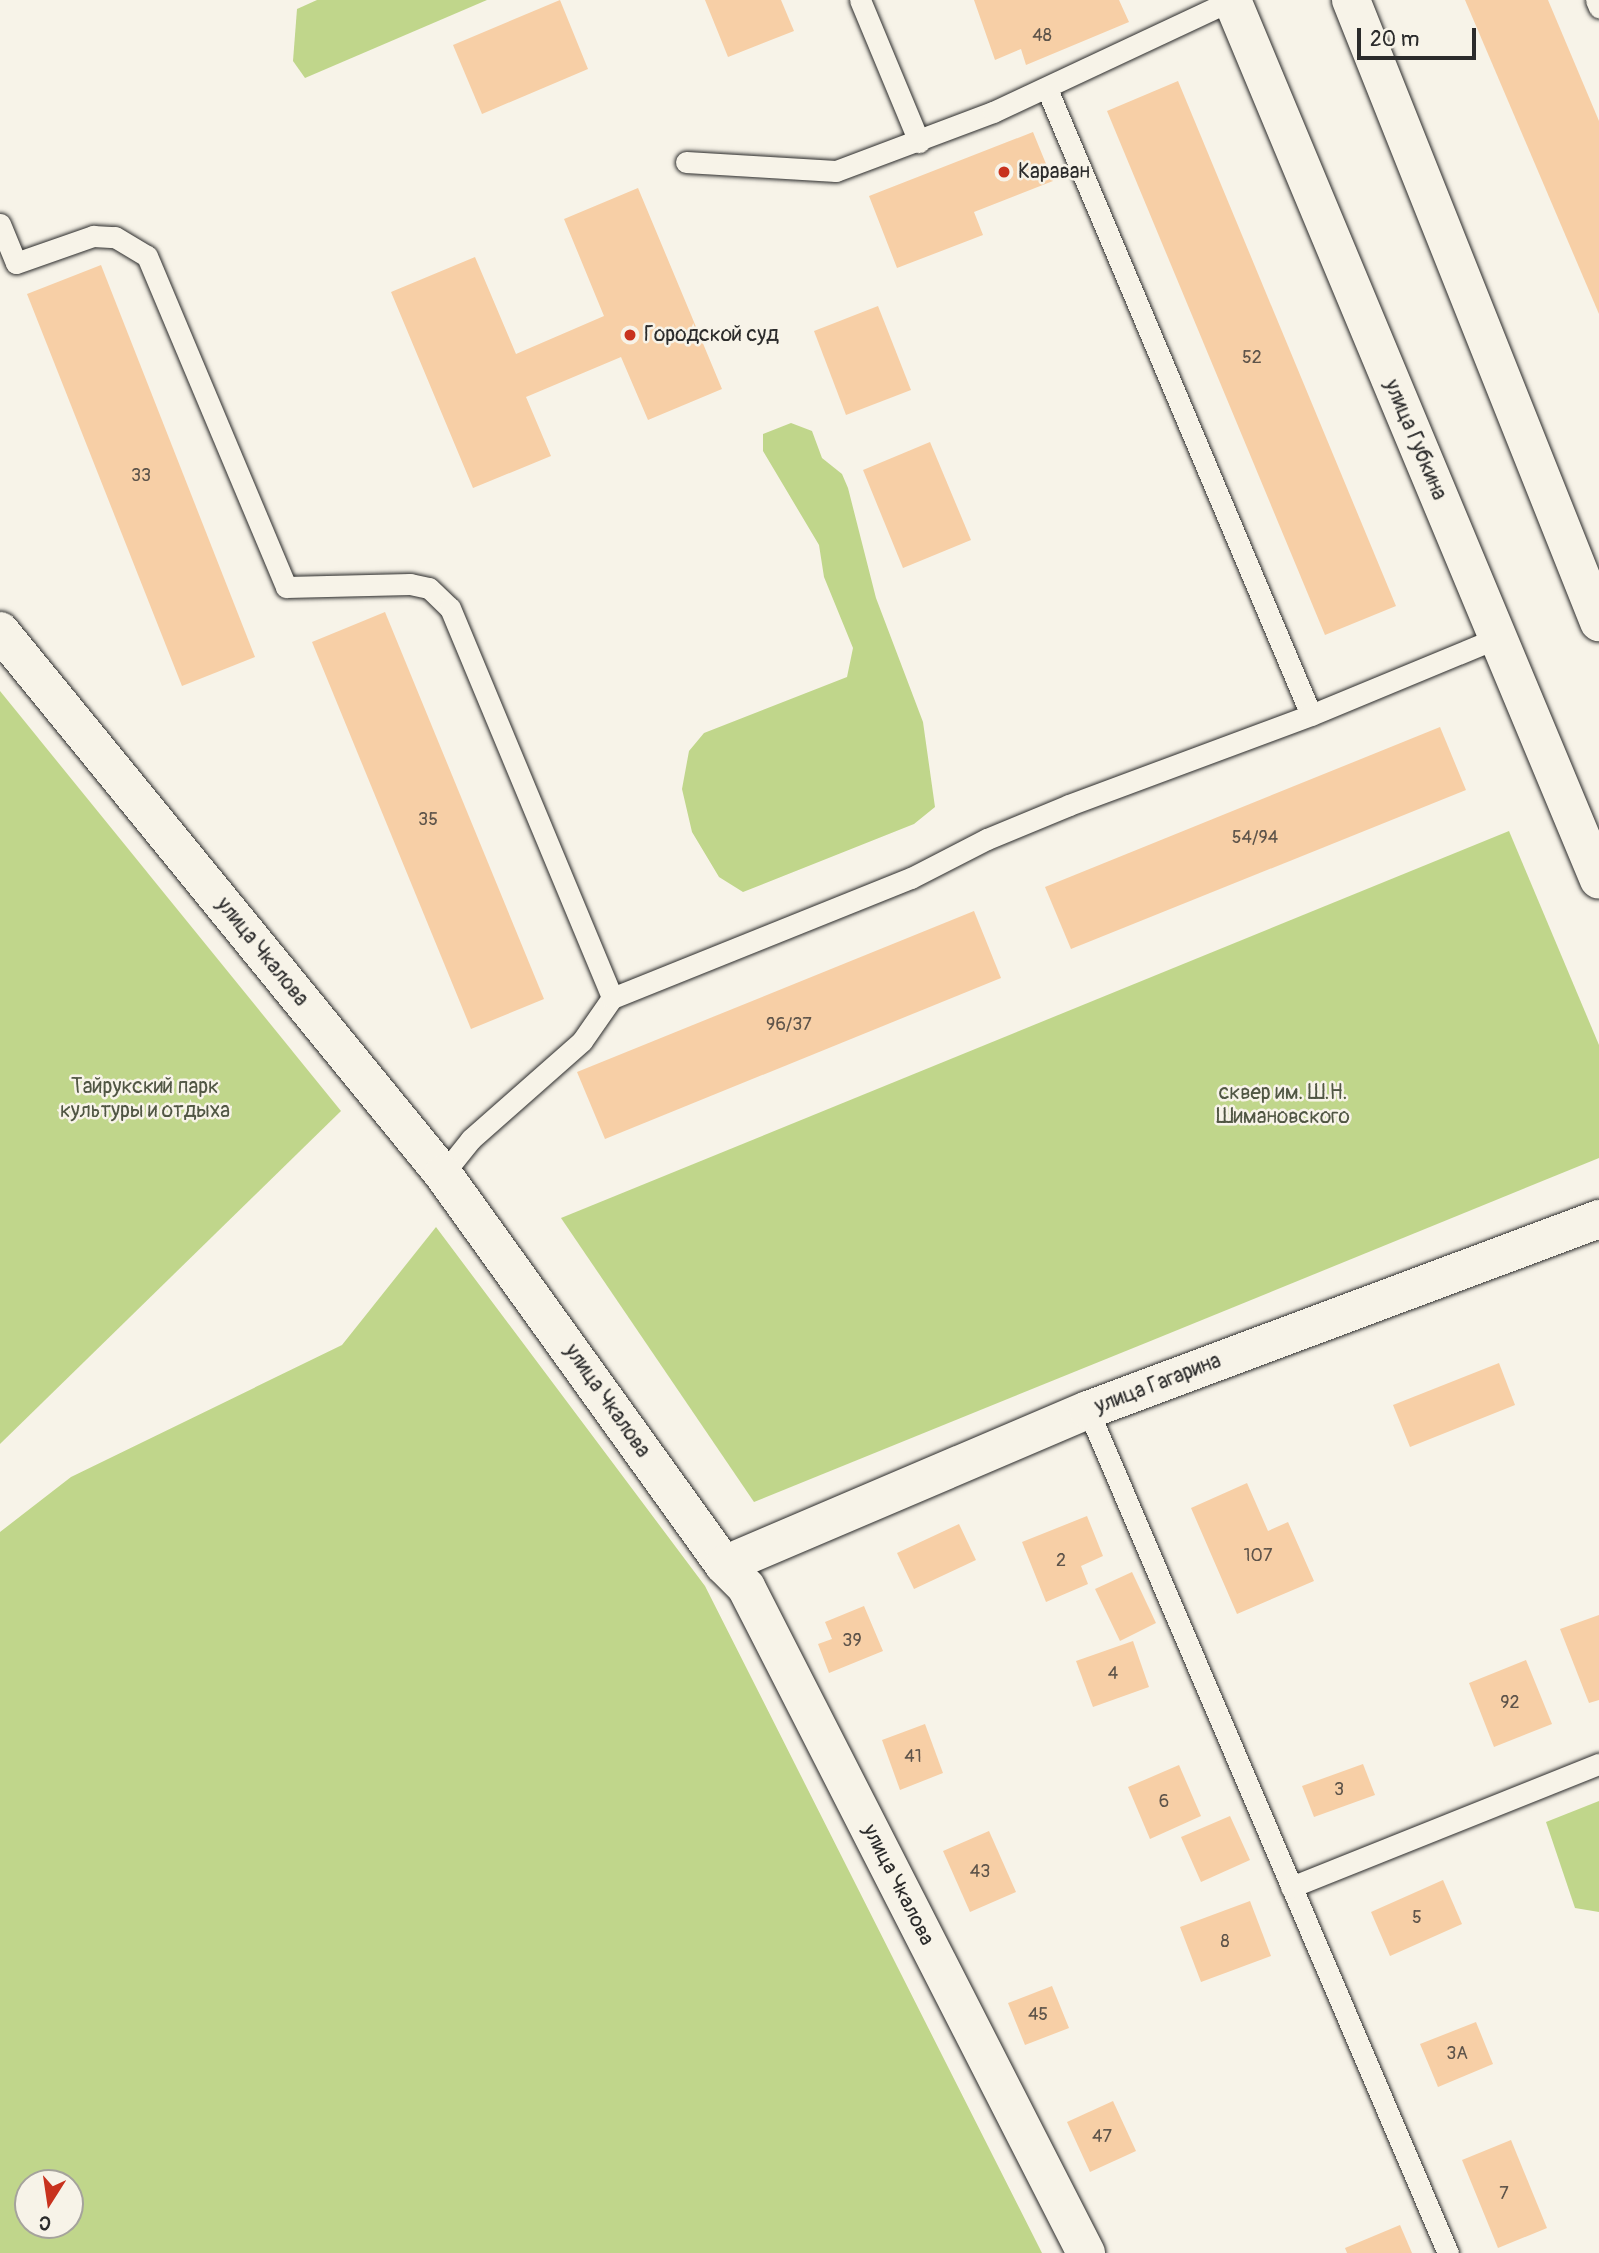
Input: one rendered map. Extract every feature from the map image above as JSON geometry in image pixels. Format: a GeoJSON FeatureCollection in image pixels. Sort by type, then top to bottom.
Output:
{"type":"FeatureCollection","features":[{"type":"Feature","properties":{"kind":"street","name":"улица Губкина"},"geometry":{"type":"LineString","coordinates":[[1232,0],[1599,880]]}},
{"type":"Feature","properties":{"kind":"street"},"geometry":{"type":"LineString","coordinates":[[1351,0],[1599,622]]}},
{"type":"Feature","properties":{"kind":"street","name":"улица Чкалова"},"geometry":{"type":"LineString","coordinates":[[0,631],[443,1174],[724,1566],[746,1587],[1086,2253]]}},
{"type":"Feature","properties":{"kind":"street","name":"улица Гагарина"},"geometry":{"type":"LineString","coordinates":[[724,1566],[1088,1410],[1599,1219]]}},
{"type":"Feature","properties":{"kind":"lane"},"geometry":{"type":"LineString","coordinates":[[860,0],[919,142]]}},
{"type":"Feature","properties":{"kind":"lane"},"geometry":{"type":"LineString","coordinates":[[686,162],[836,171],[919,142],[1047,89],[1232,0]]}},
{"type":"Feature","properties":{"kind":"lane"},"geometry":{"type":"LineString","coordinates":[[1596,0],[1599,7]]}},
{"type":"Feature","properties":{"kind":"lane"},"geometry":{"type":"LineString","coordinates":[[1047,89],[1311,715]]}},
{"type":"Feature","properties":{"kind":"lane"},"geometry":{"type":"LineString","coordinates":[[0,224],[16,263],[93,236],[116,237],[147,256],[286,587],[410,584],[429,588],[450,608],[612,998]]}},
{"type":"Feature","properties":{"kind":"lane"},"geometry":{"type":"LineString","coordinates":[[443,1174],[471,1139],[582,1041],[612,998],[911,878],[987,839],[1069,805],[1311,715],[1497,638]]}},
{"type":"Feature","properties":{"kind":"lane"},"geometry":{"type":"LineString","coordinates":[[1088,1410],[1448,2253]]}},
{"type":"Feature","properties":{"kind":"lane"},"geometry":{"type":"LineString","coordinates":[[1291,1886],[1599,1764]]}},
{"type":"Feature","properties":{"kind":"green space"},"geometry":{"type":"Polygon","coordinates":[[[317,0],[487,0],[305,78],[293,61],[297,9],[317,0]]]}},
{"type":"Feature","properties":{"kind":"green space"},"geometry":{"type":"Polygon","coordinates":[[[791,423],[812,431],[822,458],[842,474],[848,488],[876,598],[923,722],[935,807],[914,824],[743,892],[719,877],[692,832],[682,789],[689,751],[704,733],[847,677],[853,648],[824,577],[819,545],[763,451],[763,434],[791,423]]]}},
{"type":"Feature","properties":{"kind":"green space","name":"Тайрукский парк культуры и отдыха"},"geometry":{"type":"Polygon","coordinates":[[[0,691],[341,1111],[0,1444],[0,691]]]}},
{"type":"Feature","properties":{"kind":"green space","name":"сквер им. Ш.Н. Шимановского"},"geometry":{"type":"Polygon","coordinates":[[[1509,831],[1599,1045],[1599,1158],[754,1502],[561,1218],[1509,831]]]}},
{"type":"Feature","properties":{"kind":"green space"},"geometry":{"type":"Polygon","coordinates":[[[436,1227],[705,1586],[1042,2253],[0,2253],[0,1532],[71,1477],[342,1345],[436,1227]]]}},
{"type":"Feature","properties":{"kind":"green space"},"geometry":{"type":"Polygon","coordinates":[[[1599,1801],[1599,1912],[1575,1908],[1546,1822],[1599,1801]]]}},
{"type":"Feature","properties":{"kind":"building"},"geometry":{"type":"Polygon","coordinates":[[[560,0],[588,69],[482,114],[453,45],[560,0]]]}},
{"type":"Feature","properties":{"kind":"building"},"geometry":{"type":"Polygon","coordinates":[[[705,0],[781,0],[794,31],[728,57],[705,0]]]}},
{"type":"Feature","properties":{"kind":"building"},"geometry":{"type":"Polygon","coordinates":[[[974,0],[1119,0],[1129,22],[1026,65],[1021,49],[995,60],[974,0]]]}},
{"type":"Feature","properties":{"kind":"building"},"geometry":{"type":"Polygon","coordinates":[[[1465,0],[1548,0],[1599,121],[1599,314],[1465,0]]]}},
{"type":"Feature","properties":{"kind":"building"},"geometry":{"type":"Polygon","coordinates":[[[1178,81],[1396,606],[1325,635],[1107,111],[1178,81]]]}},
{"type":"Feature","properties":{"kind":"building"},"geometry":{"type":"Polygon","coordinates":[[[1033,132],[1053,181],[974,212],[983,235],[897,268],[869,196],[1033,132]]]}},
{"type":"Feature","properties":{"kind":"building","name":"Городской суд"},"geometry":{"type":"Polygon","coordinates":[[[638,188],[722,389],[648,420],[621,357],[526,397],[551,456],[473,488],[391,292],[475,257],[516,354],[604,316],[564,219],[638,188]]]}},
{"type":"Feature","properties":{"kind":"building"},"geometry":{"type":"Polygon","coordinates":[[[101,265],[255,657],[182,686],[27,294],[101,265]]]}},
{"type":"Feature","properties":{"kind":"building"},"geometry":{"type":"Polygon","coordinates":[[[878,306],[911,390],[846,415],[814,331],[878,306]]]}},
{"type":"Feature","properties":{"kind":"building"},"geometry":{"type":"Polygon","coordinates":[[[930,442],[971,540],[903,568],[863,470],[930,442]]]}},
{"type":"Feature","properties":{"kind":"building"},"geometry":{"type":"Polygon","coordinates":[[[385,612],[544,999],[471,1029],[312,642],[385,612]]]}},
{"type":"Feature","properties":{"kind":"building"},"geometry":{"type":"Polygon","coordinates":[[[1440,727],[1466,790],[1071,949],[1045,887],[1440,727]]]}},
{"type":"Feature","properties":{"kind":"building"},"geometry":{"type":"Polygon","coordinates":[[[974,911],[1001,978],[605,1139],[577,1072],[974,911]]]}},
{"type":"Feature","properties":{"kind":"building"},"geometry":{"type":"Polygon","coordinates":[[[1499,1363],[1515,1405],[1410,1447],[1393,1405],[1499,1363]]]}},
{"type":"Feature","properties":{"kind":"building"},"geometry":{"type":"Polygon","coordinates":[[[1247,1483],[1268,1531],[1288,1522],[1314,1581],[1237,1614],[1191,1508],[1247,1483]]]}},
{"type":"Feature","properties":{"kind":"building"},"geometry":{"type":"Polygon","coordinates":[[[1087,1516],[1103,1556],[1081,1566],[1088,1584],[1046,1602],[1022,1542],[1087,1516]]]}},
{"type":"Feature","properties":{"kind":"building"},"geometry":{"type":"Polygon","coordinates":[[[959,1524],[976,1560],[914,1589],[897,1553],[959,1524]]]}},
{"type":"Feature","properties":{"kind":"building"},"geometry":{"type":"Polygon","coordinates":[[[1132,1572],[1156,1623],[1120,1641],[1095,1589],[1132,1572]]]}},
{"type":"Feature","properties":{"kind":"building"},"geometry":{"type":"Polygon","coordinates":[[[864,1606],[883,1651],[829,1673],[818,1644],[832,1639],[825,1622],[864,1606]]]}},
{"type":"Feature","properties":{"kind":"building"},"geometry":{"type":"Polygon","coordinates":[[[1599,1615],[1599,1700],[1589,1703],[1560,1629],[1599,1615]]]}},
{"type":"Feature","properties":{"kind":"building"},"geometry":{"type":"Polygon","coordinates":[[[1133,1641],[1149,1687],[1093,1707],[1076,1661],[1133,1641]]]}},
{"type":"Feature","properties":{"kind":"building"},"geometry":{"type":"Polygon","coordinates":[[[1526,1660],[1552,1724],[1494,1747],[1469,1683],[1526,1660]]]}},
{"type":"Feature","properties":{"kind":"building"},"geometry":{"type":"Polygon","coordinates":[[[925,1724],[943,1773],[900,1790],[882,1740],[925,1724]]]}},
{"type":"Feature","properties":{"kind":"building"},"geometry":{"type":"Polygon","coordinates":[[[1363,1764],[1375,1795],[1314,1817],[1302,1786],[1363,1764]]]}},
{"type":"Feature","properties":{"kind":"building"},"geometry":{"type":"Polygon","coordinates":[[[1179,1765],[1201,1816],[1150,1839],[1128,1787],[1179,1765]]]}},
{"type":"Feature","properties":{"kind":"building"},"geometry":{"type":"Polygon","coordinates":[[[1230,1816],[1250,1860],[1201,1882],[1181,1837],[1230,1816]]]}},
{"type":"Feature","properties":{"kind":"building"},"geometry":{"type":"Polygon","coordinates":[[[989,1831],[1016,1892],[970,1912],[943,1851],[989,1831]]]}},
{"type":"Feature","properties":{"kind":"building"},"geometry":{"type":"Polygon","coordinates":[[[1443,1880],[1462,1924],[1390,1956],[1371,1912],[1443,1880]]]}},
{"type":"Feature","properties":{"kind":"building"},"geometry":{"type":"Polygon","coordinates":[[[1250,1901],[1271,1956],[1201,1982],[1180,1927],[1250,1901]]]}},
{"type":"Feature","properties":{"kind":"building"},"geometry":{"type":"Polygon","coordinates":[[[1052,1986],[1069,2028],[1025,2045],[1008,2003],[1052,1986]]]}},
{"type":"Feature","properties":{"kind":"building"},"geometry":{"type":"Polygon","coordinates":[[[1476,2022],[1493,2064],[1438,2087],[1420,2044],[1476,2022]]]}},
{"type":"Feature","properties":{"kind":"building"},"geometry":{"type":"Polygon","coordinates":[[[1113,2101],[1136,2151],[1090,2172],[1067,2122],[1113,2101]]]}},
{"type":"Feature","properties":{"kind":"building"},"geometry":{"type":"Polygon","coordinates":[[[1511,2140],[1547,2228],[1498,2248],[1462,2160],[1511,2140]]]}},
{"type":"Feature","properties":{"kind":"building"},"geometry":{"type":"Polygon","coordinates":[[[1400,2225],[1412,2253],[1347,2253],[1345,2248],[1400,2225]]]}},
{"type":"Feature","properties":{"kind":"place","name":"Караван"},"geometry":{"type":"Point","coordinates":[1004,172]}},
{"type":"Feature","properties":{"kind":"place","name":"Городской суд"},"geometry":{"type":"Point","coordinates":[630,335]}}]}
